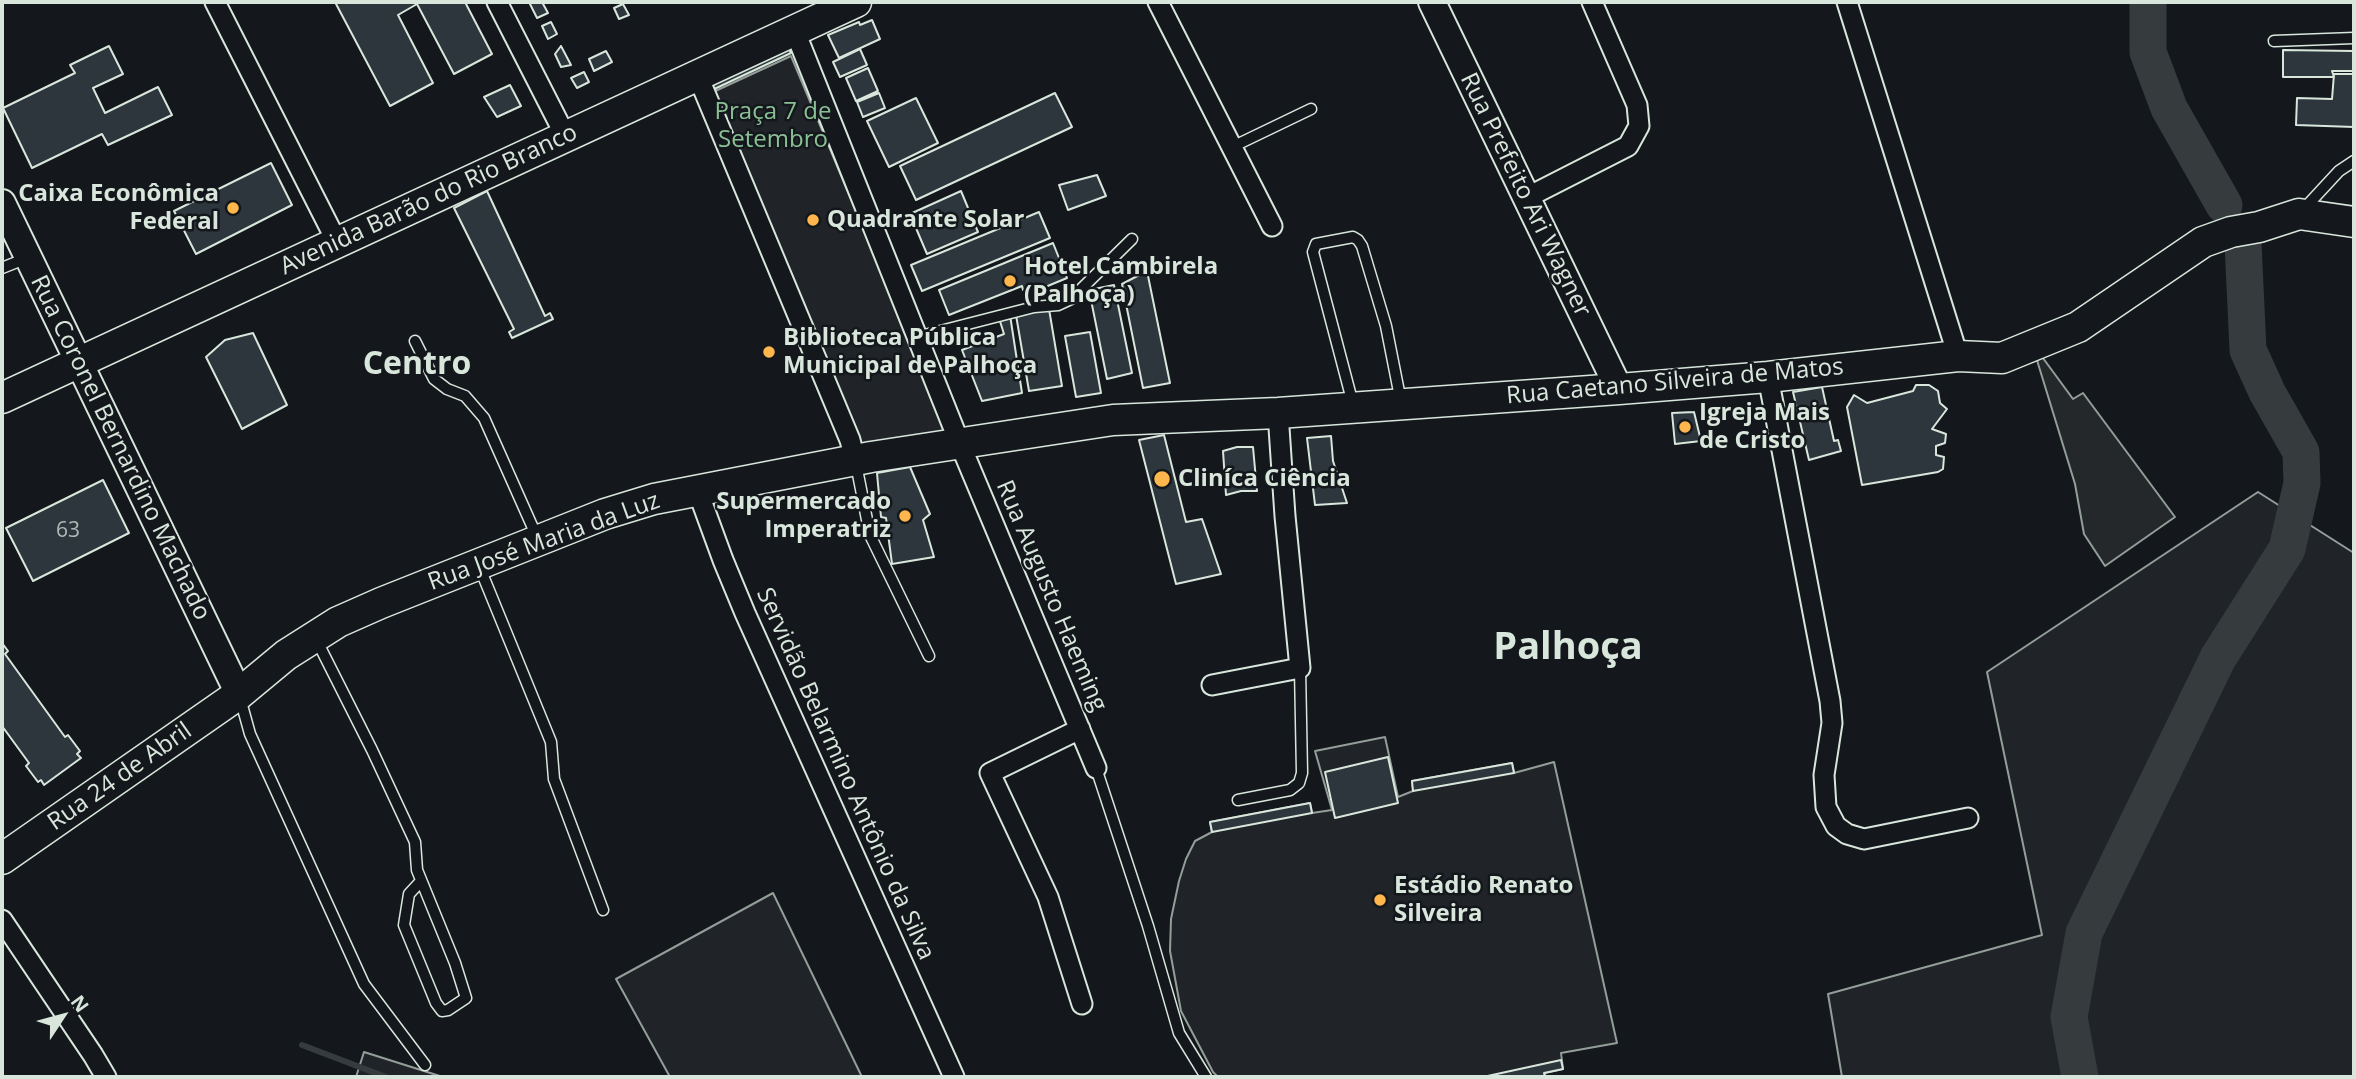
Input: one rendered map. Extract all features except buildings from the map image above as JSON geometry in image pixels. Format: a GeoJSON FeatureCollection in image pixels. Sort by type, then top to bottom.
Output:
{"type":"FeatureCollection","features":[{"type":"Feature","properties":{"kind":"main road","name":"Avenida Barão do Rio Branco"},"geometry":{"type":"LineString","coordinates":[[2,398],[851,3]]}},
{"type":"Feature","properties":{"kind":"main road","name":"Rua Caetano Silveira de Matos"},"geometry":{"type":"LineString","coordinates":[[960,444],[1112,420],[1278,413],[1619,389],[1768,377],[1958,356],[2002,358],[2078,327],[2203,242],[2299,214],[2354,222]]}},
{"type":"Feature","properties":{"kind":"main road","name":"Rua José Maria da Luz"},"geometry":{"type":"LineString","coordinates":[[239,694],[314,636],[381,603],[605,514],[697,489],[960,444]]}},
{"type":"Feature","properties":{"kind":"main road","name":"Rua 24 de Abril"},"geometry":{"type":"LineString","coordinates":[[2,859],[239,694]]}},
{"type":"Feature","properties":{"kind":"street"},"geometry":{"type":"LineString","coordinates":[[215,2],[337,242]]}},
{"type":"Feature","properties":{"kind":"street"},"geometry":{"type":"LineString","coordinates":[[497,2],[566,137]]}},
{"type":"Feature","properties":{"kind":"street"},"geometry":{"type":"LineString","coordinates":[[1158,2],[1272,226]]}},
{"type":"Feature","properties":{"kind":"street","name":"Rua Prefeito Ari Wagner"},"geometry":{"type":"LineString","coordinates":[[1432,2],[1619,389]]}},
{"type":"Feature","properties":{"kind":"street"},"geometry":{"type":"LineString","coordinates":[[1526,198],[1628,146],[1639,127],[1637,105],[1592,2]]}},
{"type":"Feature","properties":{"kind":"street"},"geometry":{"type":"LineString","coordinates":[[1847,2],[1958,356]]}},
{"type":"Feature","properties":{"kind":"street"},"geometry":{"type":"LineString","coordinates":[[794,29],[960,444]]}},
{"type":"Feature","properties":{"kind":"street"},"geometry":{"type":"LineString","coordinates":[[697,74],[850,440],[855,460]]}},
{"type":"Feature","properties":{"kind":"street","name":"Rua Coronel Bernardino Machado"},"geometry":{"type":"LineString","coordinates":[[2,202],[239,694]]}},
{"type":"Feature","properties":{"kind":"street"},"geometry":{"type":"LineString","coordinates":[[1768,377],[1830,701],[1832,723],[1824,775],[1826,807],[1836,826],[1847,834],[1864,839],[1968,818]]}},
{"type":"Feature","properties":{"kind":"street"},"geometry":{"type":"LineString","coordinates":[[1212,685],[1300,668],[1278,413]]}},
{"type":"Feature","properties":{"kind":"street","name":"Rua Augusto Haeming"},"geometry":{"type":"LineString","coordinates":[[960,444],[1096,768]]}},
{"type":"Feature","properties":{"kind":"street","name":"Servidão Belarmino Antônio da Silva"},"geometry":{"type":"LineString","coordinates":[[697,489],[745,613],[954,1077]]}},
{"type":"Feature","properties":{"kind":"street"},"geometry":{"type":"LineString","coordinates":[[1080,729],[990,772],[1048,898],[1082,1004]]}},
{"type":"Feature","properties":{"kind":"street"},"geometry":{"type":"LineString","coordinates":[[2,920],[106,1077]]}},
{"type":"Feature","properties":{"kind":"lane"},"geometry":{"type":"LineString","coordinates":[[2273,41],[2354,38]]}},
{"type":"Feature","properties":{"kind":"lane"},"geometry":{"type":"LineString","coordinates":[[1231,147],[1311,109]]}},
{"type":"Feature","properties":{"kind":"lane"},"geometry":{"type":"LineString","coordinates":[[2299,214],[2315,194],[2354,161]]}},
{"type":"Feature","properties":{"kind":"lane"},"geometry":{"type":"LineString","coordinates":[[1354,407],[1313,258],[1316,244],[1353,237],[1362,246],[1386,326],[1402,404]]}},
{"type":"Feature","properties":{"kind":"lane"},"geometry":{"type":"LineString","coordinates":[[917,337],[1034,307],[1058,305],[1071,299],[1132,239]]}},
{"type":"Feature","properties":{"kind":"lane"},"geometry":{"type":"LineString","coordinates":[[2,268],[28,257]]}},
{"type":"Feature","properties":{"kind":"lane"},"geometry":{"type":"LineString","coordinates":[[415,341],[434,379],[447,389],[465,396],[484,418],[539,541]]}},
{"type":"Feature","properties":{"kind":"lane"},"geometry":{"type":"LineString","coordinates":[[855,460],[870,535],[929,656]]}},
{"type":"Feature","properties":{"kind":"lane"},"geometry":{"type":"LineString","coordinates":[[479,565],[551,743],[554,779],[603,910]]}},
{"type":"Feature","properties":{"kind":"lane"},"geometry":{"type":"LineString","coordinates":[[314,636],[399,803],[415,842],[417,870],[455,963],[466,998],[448,1010],[442,1011],[436,1003],[404,925],[409,894],[421,881]]}},
{"type":"Feature","properties":{"kind":"lane"},"geometry":{"type":"LineString","coordinates":[[1238,800],[1290,790],[1299,783],[1302,773],[1300,668]]}},
{"type":"Feature","properties":{"kind":"lane"},"geometry":{"type":"LineString","coordinates":[[239,694],[250,734],[364,984],[425,1065]]}},
{"type":"Feature","properties":{"kind":"lane"},"geometry":{"type":"LineString","coordinates":[[1096,768],[1149,926],[1179,1033],[1206,1077]]}},
{"type":"Feature","properties":{"kind":"green space","name":"Praça 7 de Setembro"},"geometry":{"type":"Polygon","coordinates":[[[791,56],[947,428],[942,437],[867,451],[858,441],[711,93],[791,56]]]}},
{"type":"Feature","properties":{"kind":"green space"},"geometry":{"type":"Polygon","coordinates":[[[2258,492],[2354,553],[2354,1077],[1842,1077],[1828,994],[2042,935],[1987,672],[2258,492]]]}},
{"type":"Feature","properties":{"kind":"green space","name":"Estádio Renato Silveira"},"geometry":{"type":"Polygon","coordinates":[[[1385,737],[1398,797],[1413,791],[1412,781],[1512,763],[1514,773],[1554,762],[1617,1043],[1561,1053],[1563,1069],[1545,1073],[1545,1077],[1218,1077],[1213,1072],[1181,1011],[1170,951],[1171,919],[1179,881],[1195,841],[1212,832],[1210,822],[1310,803],[1312,813],[1332,810],[1315,751],[1385,737]]]}},
{"type":"Feature","properties":{"kind":"green space"},"geometry":{"type":"Polygon","coordinates":[[[773,893],[862,1077],[670,1077],[616,979],[773,893]]]}},
{"type":"Feature","properties":{"kind":"green space"},"geometry":{"type":"Polygon","coordinates":[[[364,1052],[443,1077],[356,1077],[364,1052]]]}},
{"type":"Feature","properties":{"kind":"shaded area"},"geometry":{"type":"Polygon","coordinates":[[[2040,354],[2073,399],[2083,393],[2175,517],[2105,566],[2084,534],[2075,484],[2036,357],[2040,354]]]}},
{"type":"Feature","properties":{"kind":"waterway"},"geometry":{"type":"LineString","coordinates":[[2148,2],[2148,52],[2169,108],[2224,205]]}},
{"type":"Feature","properties":{"kind":"waterway"},"geometry":{"type":"LineString","coordinates":[[2080,1077],[2069,1017],[2084,933],[2218,658],[2287,549],[2302,483],[2301,452],[2267,392],[2248,350],[2243,243]]}},
{"type":"Feature","properties":{"kind":"waterway"},"geometry":{"type":"LineString","coordinates":[[302,1045],[386,1077]]}},
{"type":"Feature","properties":{"kind":"place","name":"Caixa Econômica Federal"},"geometry":{"type":"Point","coordinates":[233,208]}},
{"type":"Feature","properties":{"kind":"place","name":"Quadrante Solar"},"geometry":{"type":"Point","coordinates":[813,220]}},
{"type":"Feature","properties":{"kind":"place","name":"Hotel Cambirela (Palhoça)"},"geometry":{"type":"Point","coordinates":[1010,281]}},
{"type":"Feature","properties":{"kind":"place","name":"Biblioteca Pública Municipal de Palhoça"},"geometry":{"type":"Point","coordinates":[769,352]}},
{"type":"Feature","properties":{"kind":"place","name":"Igreja Mais de Cristo"},"geometry":{"type":"Point","coordinates":[1685,427]}},
{"type":"Feature","properties":{"kind":"place","name":"Cliníca Ciência"},"geometry":{"type":"Point","coordinates":[1162,479]}},
{"type":"Feature","properties":{"kind":"place","name":"Supermercado Imperatriz"},"geometry":{"type":"Point","coordinates":[905,516]}},
{"type":"Feature","properties":{"kind":"place","name":"Estádio Renato Silveira"},"geometry":{"type":"Point","coordinates":[1380,900]}},
{"type":"Feature","properties":{"kind":"district","name":"Centro"},"geometry":{"type":"Point","coordinates":[417,365]}},
{"type":"Feature","properties":{"kind":"district","name":"Palhoça"},"geometry":{"type":"Point","coordinates":[1568,648]}}]}
